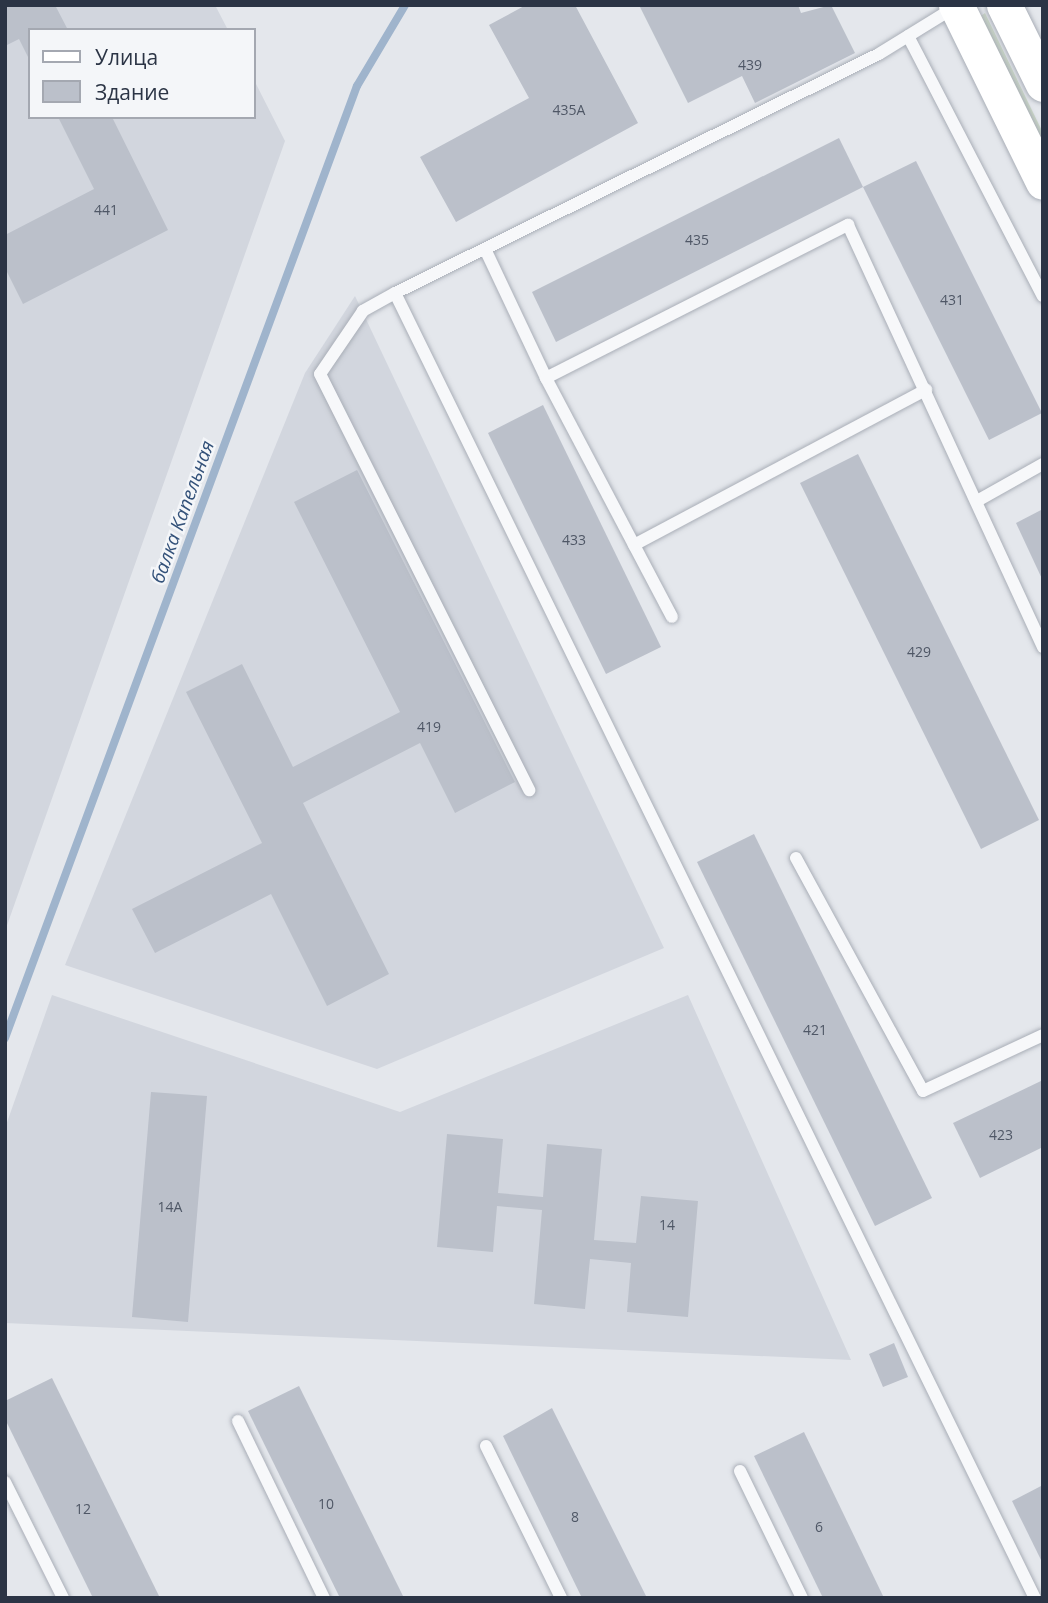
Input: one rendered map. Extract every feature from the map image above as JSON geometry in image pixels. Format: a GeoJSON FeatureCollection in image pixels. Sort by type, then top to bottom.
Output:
{"type":"FeatureCollection","features":[{"type":"Feature","properties":{"kind":"main road"},"geometry":{"type":"LineString","coordinates":[[957,5],[1043,182]]}},
{"type":"Feature","properties":{"kind":"main road"},"geometry":{"type":"LineString","coordinates":[[1004,5],[1043,84]]}},
{"type":"Feature","properties":{"kind":"lane"},"geometry":{"type":"LineString","coordinates":[[529,790],[320,373],[363,311],[908,36],[957,5]]}},
{"type":"Feature","properties":{"kind":"lane"},"geometry":{"type":"LineString","coordinates":[[908,36],[1043,296]]}},
{"type":"Feature","properties":{"kind":"lane"},"geometry":{"type":"LineString","coordinates":[[546,379],[848,225],[1043,647]]}},
{"type":"Feature","properties":{"kind":"lane"},"geometry":{"type":"LineString","coordinates":[[486,251],[546,379],[672,617]]}},
{"type":"Feature","properties":{"kind":"lane"},"geometry":{"type":"LineString","coordinates":[[396,293],[1035,1598]]}},
{"type":"Feature","properties":{"kind":"lane"},"geometry":{"type":"LineString","coordinates":[[634,545],[926,390]]}},
{"type":"Feature","properties":{"kind":"lane"},"geometry":{"type":"LineString","coordinates":[[976,501],[1043,464]]}},
{"type":"Feature","properties":{"kind":"lane"},"geometry":{"type":"LineString","coordinates":[[796,858],[923,1091],[1043,1035]]}},
{"type":"Feature","properties":{"kind":"lane"},"geometry":{"type":"LineString","coordinates":[[238,1421],[324,1598]]}},
{"type":"Feature","properties":{"kind":"lane"},"geometry":{"type":"LineString","coordinates":[[486,1446],[561,1598]]}},
{"type":"Feature","properties":{"kind":"lane"},"geometry":{"type":"LineString","coordinates":[[740,1471],[802,1598]]}},
{"type":"Feature","properties":{"kind":"lane"},"geometry":{"type":"LineString","coordinates":[[5,1482],[63,1598]]}},
{"type":"Feature","properties":{"kind":"shaded area"},"geometry":{"type":"Polygon","coordinates":[[[5,5],[215,5],[227,28],[28,28],[28,119],[256,119],[256,84],[285,141],[5,931],[5,5]]]}},
{"type":"Feature","properties":{"kind":"shaded area"},"geometry":{"type":"Polygon","coordinates":[[[355,296],[664,948],[377,1069],[65,965],[305,373],[355,296]]]}},
{"type":"Feature","properties":{"kind":"shaded area"},"geometry":{"type":"Polygon","coordinates":[[[52,995],[400,1112],[688,995],[851,1360],[5,1323],[5,1128],[52,995]]]}},
{"type":"Feature","properties":{"kind":"green space"},"geometry":{"type":"Polygon","coordinates":[[[985,13],[1043,133],[1043,149],[978,18],[985,13]]]}},
{"type":"Feature","properties":{"kind":"building"},"geometry":{"type":"Polygon","coordinates":[[[5,5],[55,5],[67,28],[28,28],[28,57],[19,39],[5,46],[5,5]]]}},
{"type":"Feature","properties":{"kind":"building"},"geometry":{"type":"Polygon","coordinates":[[[526,5],[575,5],[638,123],[456,222],[420,157],[529,98],[489,25],[526,5]]]}},
{"type":"Feature","properties":{"kind":"building"},"geometry":{"type":"Polygon","coordinates":[[[639,5],[798,5],[801,13],[831,5],[855,53],[755,103],[742,76],[688,103],[639,5]]]}},
{"type":"Feature","properties":{"kind":"building"},"geometry":{"type":"Polygon","coordinates":[[[59,119],[113,119],[168,230],[23,304],[5,268],[5,235],[94,189],[59,119]]]}},
{"type":"Feature","properties":{"kind":"building"},"geometry":{"type":"Polygon","coordinates":[[[839,138],[863,187],[556,342],[532,292],[839,138]]]}},
{"type":"Feature","properties":{"kind":"building"},"geometry":{"type":"Polygon","coordinates":[[[916,161],[1042,413],[989,440],[863,187],[916,161]]]}},
{"type":"Feature","properties":{"kind":"building"},"geometry":{"type":"Polygon","coordinates":[[[543,405],[661,647],[606,674],[488,433],[543,405]]]}},
{"type":"Feature","properties":{"kind":"building"},"geometry":{"type":"Polygon","coordinates":[[[858,454],[1039,820],[981,849],[800,483],[858,454]]]}},
{"type":"Feature","properties":{"kind":"building"},"geometry":{"type":"Polygon","coordinates":[[[357,470],[515,782],[455,813],[420,743],[303,803],[389,974],[327,1006],[271,894],[155,953],[132,909],[262,843],[186,692],[242,664],[293,767],[400,712],[294,502],[357,470]]]}},
{"type":"Feature","properties":{"kind":"building"},"geometry":{"type":"Polygon","coordinates":[[[1043,509],[1043,581],[1016,523],[1043,509]]]}},
{"type":"Feature","properties":{"kind":"building"},"geometry":{"type":"Polygon","coordinates":[[[754,834],[932,1198],[875,1226],[697,862],[754,834]]]}},
{"type":"Feature","properties":{"kind":"building"},"geometry":{"type":"Polygon","coordinates":[[[1043,1080],[1043,1147],[980,1178],[953,1123],[1043,1080]]]}},
{"type":"Feature","properties":{"kind":"building"},"geometry":{"type":"Polygon","coordinates":[[[151,1092],[207,1096],[188,1322],[132,1317],[151,1092]]]}},
{"type":"Feature","properties":{"kind":"building"},"geometry":{"type":"Polygon","coordinates":[[[447,1134],[503,1139],[498,1193],[543,1197],[547,1144],[602,1149],[594,1240],[636,1243],[641,1196],[698,1201],[688,1317],[627,1312],[631,1263],[590,1259],[585,1309],[534,1304],[542,1210],[497,1206],[493,1252],[437,1247],[447,1134]]]}},
{"type":"Feature","properties":{"kind":"building"},"geometry":{"type":"Polygon","coordinates":[[[894,1343],[908,1377],[883,1387],[869,1354],[894,1343]]]}},
{"type":"Feature","properties":{"kind":"building"},"geometry":{"type":"Polygon","coordinates":[[[52,1378],[160,1598],[93,1598],[5,1419],[5,1401],[52,1378]]]}},
{"type":"Feature","properties":{"kind":"building"},"geometry":{"type":"Polygon","coordinates":[[[299,1386],[404,1598],[340,1598],[248,1411],[299,1386]]]}},
{"type":"Feature","properties":{"kind":"building"},"geometry":{"type":"Polygon","coordinates":[[[552,1408],[647,1598],[582,1598],[503,1436],[552,1408]]]}},
{"type":"Feature","properties":{"kind":"building"},"geometry":{"type":"Polygon","coordinates":[[[804,1432],[884,1598],[823,1598],[754,1456],[804,1432]]]}},
{"type":"Feature","properties":{"kind":"building"},"geometry":{"type":"Polygon","coordinates":[[[1043,1485],[1043,1564],[1012,1501],[1043,1485]]]}},
{"type":"Feature","properties":{"kind":"waterway","name":"балка Капельная"},"geometry":{"type":"LineString","coordinates":[[5,1038],[357,86],[405,5]]}}]}
